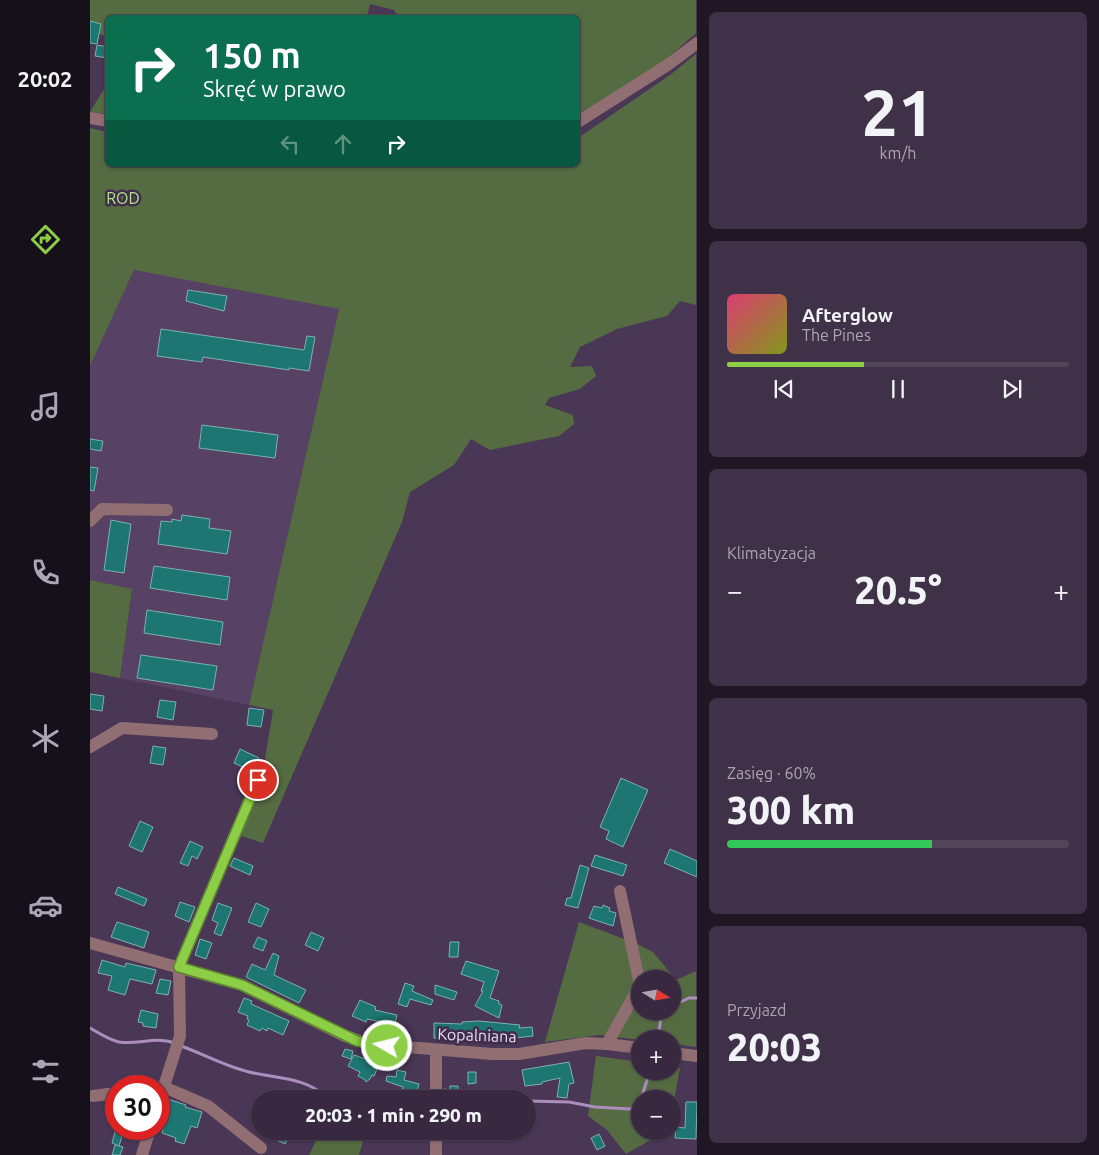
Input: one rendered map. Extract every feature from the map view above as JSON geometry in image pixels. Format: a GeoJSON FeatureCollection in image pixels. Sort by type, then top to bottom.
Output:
{"type":"FeatureCollection","features":[{"type":"Feature","properties":{"kind":"street"},"geometry":{"type":"LineString","coordinates":[[580,121],[669,64],[696,43]]}},
{"type":"Feature","properties":{"kind":"street"},"geometry":{"type":"LineString","coordinates":[[90,118],[105,120]]}},
{"type":"Feature","properties":{"kind":"street"},"geometry":{"type":"LineString","coordinates":[[90,521],[102,509],[167,510]]}},
{"type":"Feature","properties":{"kind":"street"},"geometry":{"type":"LineString","coordinates":[[90,747],[122,728],[212,734]]}},
{"type":"Feature","properties":{"kind":"street"},"geometry":{"type":"LineString","coordinates":[[166,1075],[180,1036],[179,967],[258,780]]}},
{"type":"Feature","properties":{"kind":"street"},"geometry":{"type":"LineString","coordinates":[[607,1044],[640,985],[620,891]]}},
{"type":"Feature","properties":{"kind":"street","name":"Kopalniana"},"geometry":{"type":"LineString","coordinates":[[90,943],[242,985],[357,1041],[370,1044],[492,1054],[519,1054],[586,1043],[631,1047]]}},
{"type":"Feature","properties":{"kind":"street"},"geometry":{"type":"LineString","coordinates":[[436,1050],[436,1090]]}},
{"type":"Feature","properties":{"kind":"street"},"geometry":{"type":"LineString","coordinates":[[681,1054],[696,1056]]}},
{"type":"Feature","properties":{"kind":"street"},"geometry":{"type":"LineString","coordinates":[[170,1091],[208,1106],[261,1148]]}},
{"type":"Feature","properties":{"kind":"street"},"geometry":{"type":"LineString","coordinates":[[93,1096],[105,1094]]}},
{"type":"Feature","properties":{"kind":"street"},"geometry":{"type":"LineString","coordinates":[[142,1155],[147,1140]]}},
{"type":"Feature","properties":{"kind":"street"},"geometry":{"type":"LineString","coordinates":[[436,1140],[436,1155]]}},
{"type":"Feature","properties":{"kind":"shaded area"},"geometry":{"type":"Polygon","coordinates":[[[134,270],[339,308],[249,705],[120,678],[132,590],[90,580],[90,366],[134,270]]]}},
{"type":"Feature","properties":{"kind":"green space"},"geometry":{"type":"Polygon","coordinates":[[[90,0],[696,0],[696,33],[661,64],[580,115],[580,15],[397,15],[394,10],[370,4],[367,15],[105,15],[105,36],[90,30],[90,0]]]}},
{"type":"Feature","properties":{"kind":"green space","name":"ROD"},"geometry":{"type":"Polygon","coordinates":[[[696,54],[696,305],[680,301],[667,316],[617,329],[580,347],[570,367],[592,366],[596,376],[580,389],[549,398],[545,405],[573,415],[574,424],[559,436],[490,450],[471,439],[454,465],[410,492],[402,522],[263,843],[238,835],[260,790],[273,710],[249,705],[339,309],[134,270],[90,366],[90,128],[105,132],[105,167],[580,167],[580,137],[670,75],[696,54]]]}},
{"type":"Feature","properties":{"kind":"green space"},"geometry":{"type":"Polygon","coordinates":[[[105,87],[105,114],[90,112],[105,87]]]}},
{"type":"Feature","properties":{"kind":"green space"},"geometry":{"type":"Polygon","coordinates":[[[90,580],[132,589],[120,678],[90,672],[90,580]]]}},
{"type":"Feature","properties":{"kind":"green space"},"geometry":{"type":"Polygon","coordinates":[[[579,922],[635,943],[653,952],[668,970],[631,970],[631,1020],[681,1020],[681,978],[696,971],[696,1047],[681,1045],[681,1030],[631,1030],[631,1039],[599,1035],[545,1042],[579,922]]]}},
{"type":"Feature","properties":{"kind":"green space"},"geometry":{"type":"Polygon","coordinates":[[[596,1056],[631,1061],[631,1080],[678,1080],[676,1090],[631,1090],[631,1140],[650,1140],[626,1154],[607,1130],[588,1116],[596,1056]]]}},
{"type":"Feature","properties":{"kind":"green space"},"geometry":{"type":"Polygon","coordinates":[[[316,1140],[363,1140],[359,1155],[309,1155],[316,1140]]]}},
{"type":"Feature","properties":{"kind":"building"},"geometry":{"type":"Polygon","coordinates":[[[90,21],[101,24],[97,44],[90,43],[90,21]]]}},
{"type":"Feature","properties":{"kind":"building"},"geometry":{"type":"Polygon","coordinates":[[[97,45],[105,46],[105,58],[95,56],[97,45]]]}},
{"type":"Feature","properties":{"kind":"building"},"geometry":{"type":"Polygon","coordinates":[[[188,290],[227,296],[224,311],[186,301],[188,290]]]}},
{"type":"Feature","properties":{"kind":"building"},"geometry":{"type":"Polygon","coordinates":[[[161,329],[304,350],[307,336],[315,337],[309,371],[289,368],[289,370],[203,357],[202,362],[157,356],[161,329]]]}},
{"type":"Feature","properties":{"kind":"building"},"geometry":{"type":"Polygon","coordinates":[[[202,425],[278,435],[275,458],[199,448],[202,425]]]}},
{"type":"Feature","properties":{"kind":"building"},"geometry":{"type":"Polygon","coordinates":[[[90,439],[103,441],[101,451],[90,449],[90,439]]]}},
{"type":"Feature","properties":{"kind":"building"},"geometry":{"type":"Polygon","coordinates":[[[90,467],[98,468],[94,491],[90,490],[90,467]]]}},
{"type":"Feature","properties":{"kind":"building"},"geometry":{"type":"Polygon","coordinates":[[[182,515],[210,519],[209,528],[231,531],[227,554],[158,544],[161,521],[172,522],[172,519],[181,521],[182,515]]]}},
{"type":"Feature","properties":{"kind":"building"},"geometry":{"type":"Polygon","coordinates":[[[111,520],[131,524],[124,573],[104,570],[111,520]]]}},
{"type":"Feature","properties":{"kind":"building"},"geometry":{"type":"Polygon","coordinates":[[[154,566],[230,577],[227,600],[150,588],[154,566]]]}},
{"type":"Feature","properties":{"kind":"building"},"geometry":{"type":"Polygon","coordinates":[[[147,610],[223,622],[220,645],[144,633],[147,610]]]}},
{"type":"Feature","properties":{"kind":"building"},"geometry":{"type":"Polygon","coordinates":[[[141,655],[217,666],[213,690],[137,678],[141,655]]]}},
{"type":"Feature","properties":{"kind":"building"},"geometry":{"type":"Polygon","coordinates":[[[90,694],[104,696],[102,711],[90,709],[90,694]]]}},
{"type":"Feature","properties":{"kind":"building"},"geometry":{"type":"Polygon","coordinates":[[[160,700],[176,702],[173,720],[157,717],[160,700]]]}},
{"type":"Feature","properties":{"kind":"building"},"geometry":{"type":"Polygon","coordinates":[[[249,708],[264,710],[261,727],[247,725],[249,708]]]}},
{"type":"Feature","properties":{"kind":"building"},"geometry":{"type":"Polygon","coordinates":[[[153,746],[166,748],[163,765],[150,763],[153,746]]]}},
{"type":"Feature","properties":{"kind":"building"},"geometry":{"type":"Polygon","coordinates":[[[240,749],[259,758],[253,772],[234,763],[240,749]]]}},
{"type":"Feature","properties":{"kind":"building"},"geometry":{"type":"Polygon","coordinates":[[[621,778],[648,790],[623,847],[606,839],[609,831],[600,827],[621,778]]]}},
{"type":"Feature","properties":{"kind":"building"},"geometry":{"type":"Polygon","coordinates":[[[140,821],[153,827],[142,852],[129,846],[140,821]]]}},
{"type":"Feature","properties":{"kind":"building"},"geometry":{"type":"Polygon","coordinates":[[[190,841],[203,847],[197,859],[192,856],[188,866],[180,863],[190,841]]]}},
{"type":"Feature","properties":{"kind":"building"},"geometry":{"type":"Polygon","coordinates":[[[670,849],[697,861],[697,877],[664,863],[670,849]]]}},
{"type":"Feature","properties":{"kind":"building"},"geometry":{"type":"Polygon","coordinates":[[[595,855],[627,865],[623,876],[591,866],[595,855]]]}},
{"type":"Feature","properties":{"kind":"building"},"geometry":{"type":"Polygon","coordinates":[[[234,858],[253,866],[250,875],[230,866],[234,858]]]}},
{"type":"Feature","properties":{"kind":"building"},"geometry":{"type":"Polygon","coordinates":[[[580,865],[589,868],[578,908],[565,905],[567,898],[571,898],[580,865]]]}},
{"type":"Feature","properties":{"kind":"building"},"geometry":{"type":"Polygon","coordinates":[[[118,887],[147,899],[144,906],[115,894],[118,887]]]}},
{"type":"Feature","properties":{"kind":"building"},"geometry":{"type":"Polygon","coordinates":[[[180,902],[195,907],[189,922],[175,916],[180,902]]]}},
{"type":"Feature","properties":{"kind":"building"},"geometry":{"type":"Polygon","coordinates":[[[218,903],[232,908],[221,936],[214,933],[218,923],[212,920],[218,903]]]}},
{"type":"Feature","properties":{"kind":"building"},"geometry":{"type":"Polygon","coordinates":[[[256,903],[269,909],[261,927],[248,922],[256,903]]]}},
{"type":"Feature","properties":{"kind":"building"},"geometry":{"type":"Polygon","coordinates":[[[603,905],[610,908],[609,911],[616,913],[613,926],[589,918],[594,906],[602,908],[603,905]]]}},
{"type":"Feature","properties":{"kind":"building"},"geometry":{"type":"Polygon","coordinates":[[[117,922],[149,932],[144,948],[111,937],[117,922]]]}},
{"type":"Feature","properties":{"kind":"building"},"geometry":{"type":"Polygon","coordinates":[[[311,932],[324,938],[318,951],[305,945],[311,932]]]}},
{"type":"Feature","properties":{"kind":"building"},"geometry":{"type":"Polygon","coordinates":[[[258,937],[267,941],[263,951],[253,947],[258,937]]]}},
{"type":"Feature","properties":{"kind":"building"},"geometry":{"type":"Polygon","coordinates":[[[200,939],[212,943],[206,959],[195,955],[200,939]]]}},
{"type":"Feature","properties":{"kind":"building"},"geometry":{"type":"Polygon","coordinates":[[[450,942],[459,942],[458,957],[449,957],[450,942]]]}},
{"type":"Feature","properties":{"kind":"building"},"geometry":{"type":"Polygon","coordinates":[[[273,953],[279,956],[274,975],[306,990],[299,1003],[246,977],[252,964],[265,970],[273,953]]]}},
{"type":"Feature","properties":{"kind":"building"},"geometry":{"type":"Polygon","coordinates":[[[102,960],[125,967],[126,963],[156,970],[152,984],[130,979],[125,995],[108,990],[112,976],[98,973],[102,960]]]}},
{"type":"Feature","properties":{"kind":"building"},"geometry":{"type":"Polygon","coordinates":[[[466,961],[499,971],[490,998],[499,1001],[499,1004],[502,1005],[499,1018],[475,1006],[483,991],[481,991],[484,982],[461,974],[466,961]]]}},
{"type":"Feature","properties":{"kind":"building"},"geometry":{"type":"Polygon","coordinates":[[[160,979],[171,981],[168,995],[156,993],[160,979]]]}},
{"type":"Feature","properties":{"kind":"building"},"geometry":{"type":"Polygon","coordinates":[[[405,983],[414,986],[412,991],[433,1000],[431,1005],[410,999],[407,1007],[398,1004],[405,983]]]}},
{"type":"Feature","properties":{"kind":"building"},"geometry":{"type":"Polygon","coordinates":[[[435,985],[457,992],[454,1000],[435,994],[435,985]]]}},
{"type":"Feature","properties":{"kind":"building"},"geometry":{"type":"Polygon","coordinates":[[[244,998],[252,1001],[251,1004],[289,1021],[283,1035],[268,1028],[267,1031],[262,1028],[260,1031],[247,1025],[248,1016],[238,1012],[244,998]]]}},
{"type":"Feature","properties":{"kind":"building"},"geometry":{"type":"Polygon","coordinates":[[[360,1000],[376,1007],[375,1010],[397,1015],[394,1029],[381,1026],[382,1022],[367,1019],[366,1022],[352,1016],[360,1000]]]}},
{"type":"Feature","properties":{"kind":"building"},"geometry":{"type":"Polygon","coordinates":[[[141,1010],[158,1014],[156,1028],[143,1026],[143,1023],[138,1022],[141,1010]]]}},
{"type":"Feature","properties":{"kind":"building"},"geometry":{"type":"Polygon","coordinates":[[[479,1021],[520,1025],[519,1028],[532,1027],[533,1036],[515,1038],[487,1034],[487,1039],[434,1038],[434,1023],[462,1024],[462,1022],[479,1021]]]}},
{"type":"Feature","properties":{"kind":"building"},"geometry":{"type":"Polygon","coordinates":[[[345,1049],[353,1051],[351,1059],[342,1056],[345,1049]]]}},
{"type":"Feature","properties":{"kind":"building"},"geometry":{"type":"Polygon","coordinates":[[[354,1055],[376,1063],[374,1068],[377,1069],[374,1076],[372,1075],[366,1082],[358,1076],[360,1072],[348,1066],[354,1055]]]}},
{"type":"Feature","properties":{"kind":"building"},"geometry":{"type":"Polygon","coordinates":[[[569,1062],[574,1083],[569,1084],[567,1098],[557,1097],[560,1078],[542,1082],[542,1084],[525,1086],[522,1070],[569,1062]]]}},
{"type":"Feature","properties":{"kind":"building"},"geometry":{"type":"Polygon","coordinates":[[[397,1070],[406,1072],[404,1080],[419,1084],[417,1090],[402,1090],[403,1087],[386,1081],[387,1076],[396,1077],[397,1070]]]}},
{"type":"Feature","properties":{"kind":"building"},"geometry":{"type":"Polygon","coordinates":[[[468,1072],[476,1072],[476,1083],[468,1084],[468,1072]]]}},
{"type":"Feature","properties":{"kind":"building"},"geometry":{"type":"Polygon","coordinates":[[[450,1086],[458,1086],[458,1090],[450,1090],[450,1086]]]}},
{"type":"Feature","properties":{"kind":"building"},"geometry":{"type":"Polygon","coordinates":[[[170,1100],[202,1112],[197,1128],[191,1126],[184,1144],[175,1141],[176,1138],[170,1136],[170,1100]]]}},
{"type":"Feature","properties":{"kind":"building"},"geometry":{"type":"Polygon","coordinates":[[[686,1102],[697,1102],[696,1139],[681,1138],[681,1128],[685,1128],[686,1102]]]}},
{"type":"Feature","properties":{"kind":"building"},"geometry":{"type":"Polygon","coordinates":[[[599,1134],[605,1146],[597,1150],[591,1138],[599,1134]]]}},
{"type":"Feature","properties":{"kind":"building"},"geometry":{"type":"Polygon","coordinates":[[[113,1140],[121,1140],[119,1146],[112,1143],[113,1140]]]}},
{"type":"Feature","properties":{"kind":"building"},"geometry":{"type":"Polygon","coordinates":[[[277,1140],[287,1140],[285,1144],[277,1140]]]}},
{"type":"Feature","properties":{"kind":"building"},"geometry":{"type":"Polygon","coordinates":[[[115,1145],[123,1147],[120,1155],[112,1155],[115,1145]]]}},
{"type":"Feature","properties":{"kind":"waterway"},"geometry":{"type":"LineString","coordinates":[[681,1002],[689,998],[697,998]]}},
{"type":"Feature","properties":{"kind":"waterway"},"geometry":{"type":"LineString","coordinates":[[659,1030],[661,1020]]}},
{"type":"Feature","properties":{"kind":"waterway"},"geometry":{"type":"LineString","coordinates":[[90,1028],[119,1042],[160,1040],[175,1043]]}},
{"type":"Feature","properties":{"kind":"waterway"},"geometry":{"type":"LineString","coordinates":[[181,1046],[226,1065],[253,1073],[299,1082],[317,1090]]}},
{"type":"Feature","properties":{"kind":"waterway"},"geometry":{"type":"LineString","coordinates":[[644,1090],[647,1080]]}},
{"type":"Feature","properties":{"kind":"waterway"},"geometry":{"type":"LineString","coordinates":[[536,1101],[569,1102],[595,1107],[631,1109]]}},
{"type":"Feature","properties":{"kind":"route"},"geometry":{"type":"LineString","coordinates":[[258,780],[179,967],[242,985],[357,1041],[387,1046]]}}]}
